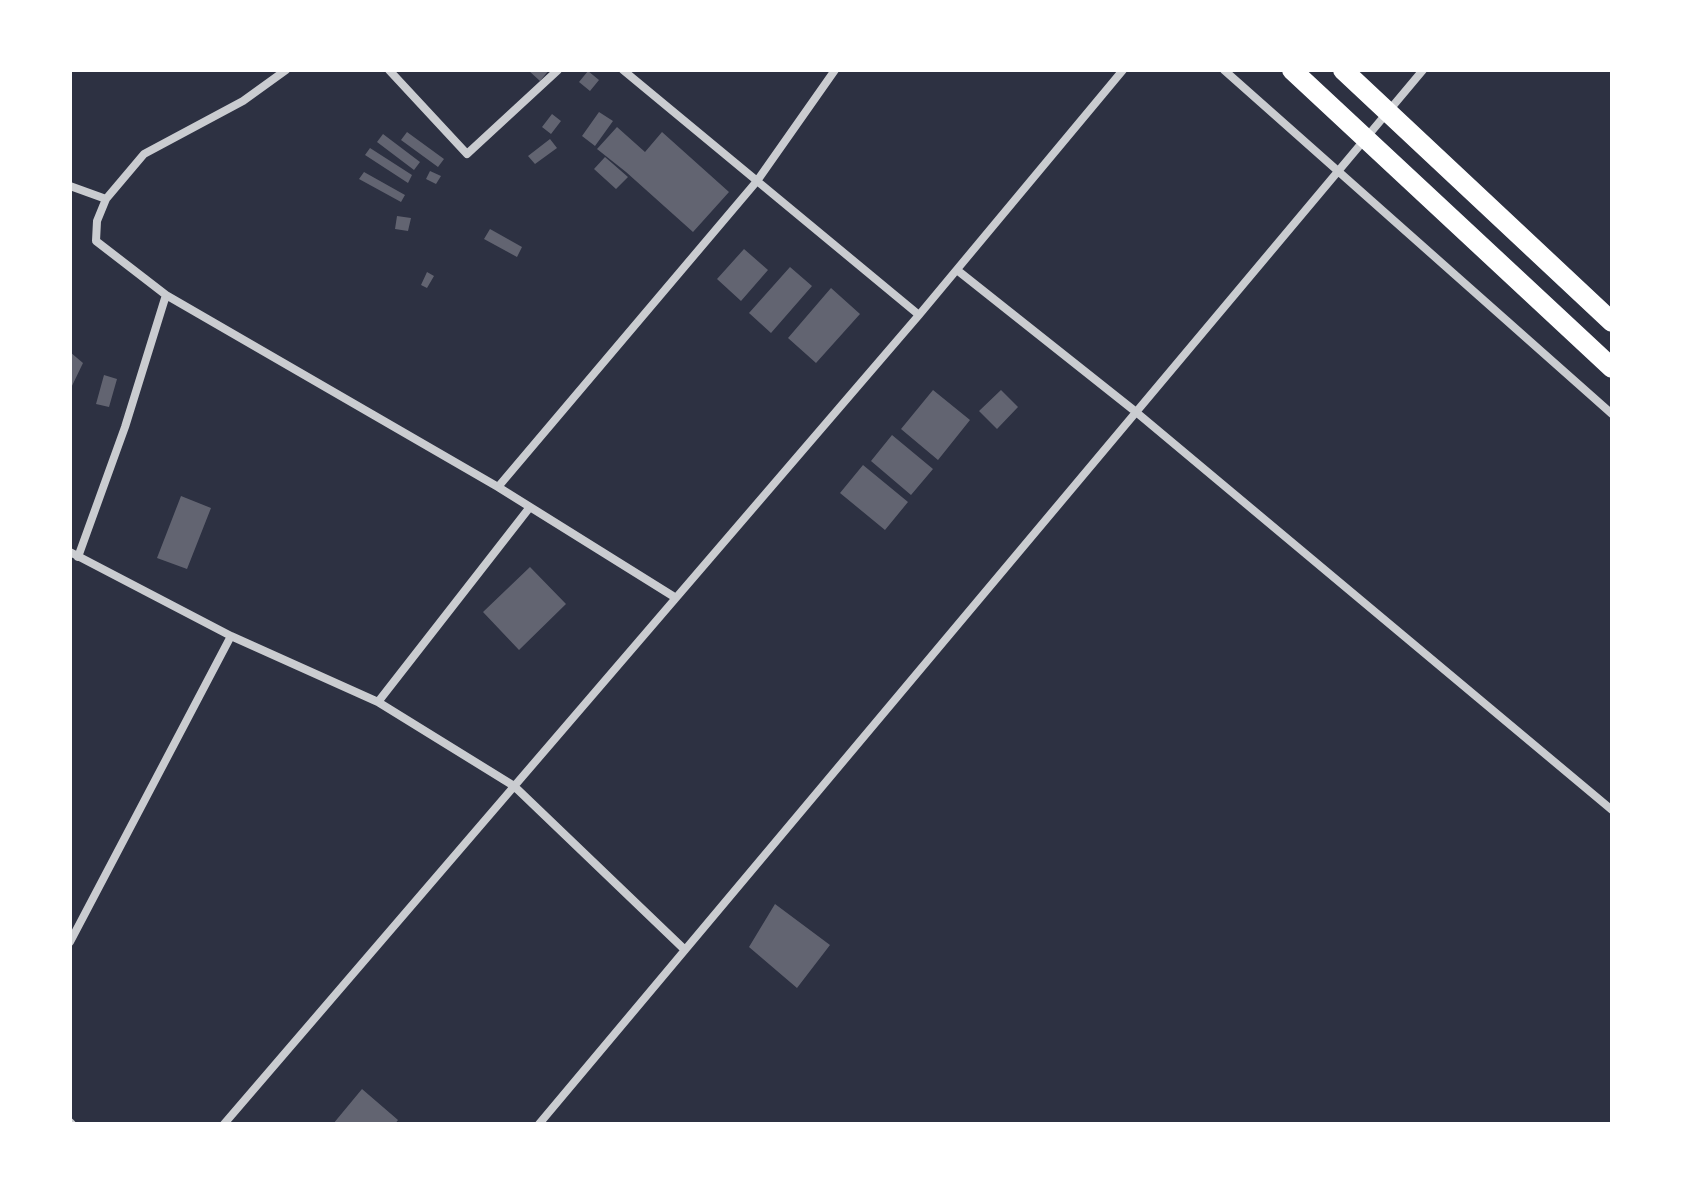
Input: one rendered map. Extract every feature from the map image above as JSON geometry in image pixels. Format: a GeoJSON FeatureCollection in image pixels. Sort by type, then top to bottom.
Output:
{"type":"FeatureCollection","features":[{"type":"Feature","properties":{"kind":"main road"},"geometry":{"type":"LineString","coordinates":[[1292,70],[1612,368]]}},
{"type":"Feature","properties":{"kind":"main road"},"geometry":{"type":"LineString","coordinates":[[1343,70],[1612,322]]}},
{"type":"Feature","properties":{"kind":"street"},"geometry":{"type":"LineString","coordinates":[[286,70],[243,101],[144,154],[106,199],[97,221],[96,241],[166,295],[498,487],[676,598]]}},
{"type":"Feature","properties":{"kind":"street"},"geometry":{"type":"LineString","coordinates":[[389,70],[467,154],[558,70]]}},
{"type":"Feature","properties":{"kind":"street"},"geometry":{"type":"LineString","coordinates":[[623,70],[919,315]]}},
{"type":"Feature","properties":{"kind":"street"},"geometry":{"type":"LineString","coordinates":[[498,487],[757,181],[835,70]]}},
{"type":"Feature","properties":{"kind":"street"},"geometry":{"type":"LineString","coordinates":[[224,1124],[919,315],[1123,70]]}},
{"type":"Feature","properties":{"kind":"street"},"geometry":{"type":"LineString","coordinates":[[1224,70],[1612,414]]}},
{"type":"Feature","properties":{"kind":"street"},"geometry":{"type":"LineString","coordinates":[[539,1124],[1423,70]]}},
{"type":"Feature","properties":{"kind":"street"},"geometry":{"type":"LineString","coordinates":[[70,186],[106,199]]}},
{"type":"Feature","properties":{"kind":"street"},"geometry":{"type":"LineString","coordinates":[[957,270],[1136,412],[1612,810]]}},
{"type":"Feature","properties":{"kind":"street"},"geometry":{"type":"LineString","coordinates":[[166,295],[125,427],[74,554],[231,636],[378,702],[514,786],[685,950]]}},
{"type":"Feature","properties":{"kind":"street"},"geometry":{"type":"LineString","coordinates":[[378,702],[530,507]]}},
{"type":"Feature","properties":{"kind":"street"},"geometry":{"type":"LineString","coordinates":[[70,942],[231,636]]}},
{"type":"Feature","properties":{"kind":"building"},"geometry":{"type":"Polygon","coordinates":[[[528,70],[549,70],[540,81],[528,70]]]}},
{"type":"Feature","properties":{"kind":"building"},"geometry":{"type":"Polygon","coordinates":[[[588,71],[599,80],[590,91],[579,82],[588,71]]]}},
{"type":"Feature","properties":{"kind":"building"},"geometry":{"type":"Polygon","coordinates":[[[599,112],[613,121],[595,146],[582,136],[599,112]]]}},
{"type":"Feature","properties":{"kind":"building"},"geometry":{"type":"Polygon","coordinates":[[[552,114],[561,121],[551,134],[542,127],[552,114]]]}},
{"type":"Feature","properties":{"kind":"building"},"geometry":{"type":"Polygon","coordinates":[[[617,127],[645,152],[662,132],[729,192],[693,232],[597,149],[617,127]]]}},
{"type":"Feature","properties":{"kind":"building"},"geometry":{"type":"Polygon","coordinates":[[[407,132],[444,159],[438,167],[401,140],[407,132]]]}},
{"type":"Feature","properties":{"kind":"building"},"geometry":{"type":"Polygon","coordinates":[[[383,134],[420,162],[414,170],[377,142],[383,134]]]}},
{"type":"Feature","properties":{"kind":"building"},"geometry":{"type":"Polygon","coordinates":[[[550,139],[557,148],[535,164],[528,156],[550,139]]]}},
{"type":"Feature","properties":{"kind":"building"},"geometry":{"type":"Polygon","coordinates":[[[370,148],[412,175],[408,183],[365,155],[370,148]]]}},
{"type":"Feature","properties":{"kind":"building"},"geometry":{"type":"Polygon","coordinates":[[[605,157],[628,177],[616,189],[594,169],[605,157]]]}},
{"type":"Feature","properties":{"kind":"building"},"geometry":{"type":"Polygon","coordinates":[[[430,171],[441,176],[436,184],[426,179],[430,171]]]}},
{"type":"Feature","properties":{"kind":"building"},"geometry":{"type":"Polygon","coordinates":[[[364,172],[405,195],[401,202],[359,179],[364,172]]]}},
{"type":"Feature","properties":{"kind":"building"},"geometry":{"type":"Polygon","coordinates":[[[397,216],[411,218],[408,231],[395,229],[397,216]]]}},
{"type":"Feature","properties":{"kind":"building"},"geometry":{"type":"Polygon","coordinates":[[[490,229],[522,247],[517,257],[484,239],[490,229]]]}},
{"type":"Feature","properties":{"kind":"building"},"geometry":{"type":"Polygon","coordinates":[[[744,249],[768,270],[741,301],[717,279],[744,249]]]}},
{"type":"Feature","properties":{"kind":"building"},"geometry":{"type":"Polygon","coordinates":[[[790,267],[812,286],[771,333],[749,313],[790,267]]]}},
{"type":"Feature","properties":{"kind":"building"},"geometry":{"type":"Polygon","coordinates":[[[427,272],[434,276],[427,288],[421,285],[427,272]]]}},
{"type":"Feature","properties":{"kind":"building"},"geometry":{"type":"Polygon","coordinates":[[[831,288],[860,314],[816,363],[788,338],[831,288]]]}},
{"type":"Feature","properties":{"kind":"building"},"geometry":{"type":"Polygon","coordinates":[[[70,352],[83,363],[70,390],[70,352]]]}},
{"type":"Feature","properties":{"kind":"building"},"geometry":{"type":"Polygon","coordinates":[[[104,375],[117,379],[109,407],[96,404],[104,375]]]}},
{"type":"Feature","properties":{"kind":"building"},"geometry":{"type":"Polygon","coordinates":[[[933,390],[970,420],[938,460],[901,429],[933,390]]]}},
{"type":"Feature","properties":{"kind":"building"},"geometry":{"type":"Polygon","coordinates":[[[1001,390],[1018,407],[997,429],[979,411],[1001,390]]]}},
{"type":"Feature","properties":{"kind":"building"},"geometry":{"type":"Polygon","coordinates":[[[892,435],[933,469],[911,495],[871,461],[892,435]]]}},
{"type":"Feature","properties":{"kind":"building"},"geometry":{"type":"Polygon","coordinates":[[[863,465],[908,502],[885,530],[840,493],[863,465]]]}},
{"type":"Feature","properties":{"kind":"building"},"geometry":{"type":"Polygon","coordinates":[[[181,496],[211,508],[187,569],[157,558],[181,496]]]}},
{"type":"Feature","properties":{"kind":"building"},"geometry":{"type":"Polygon","coordinates":[[[530,567],[566,604],[519,650],[483,612],[530,567]]]}},
{"type":"Feature","properties":{"kind":"building"},"geometry":{"type":"Polygon","coordinates":[[[775,904],[830,945],[797,988],[749,947],[775,904]]]}},
{"type":"Feature","properties":{"kind":"building"},"geometry":{"type":"Polygon","coordinates":[[[362,1089],[398,1120],[395,1124],[333,1124],[362,1089]]]}}]}
